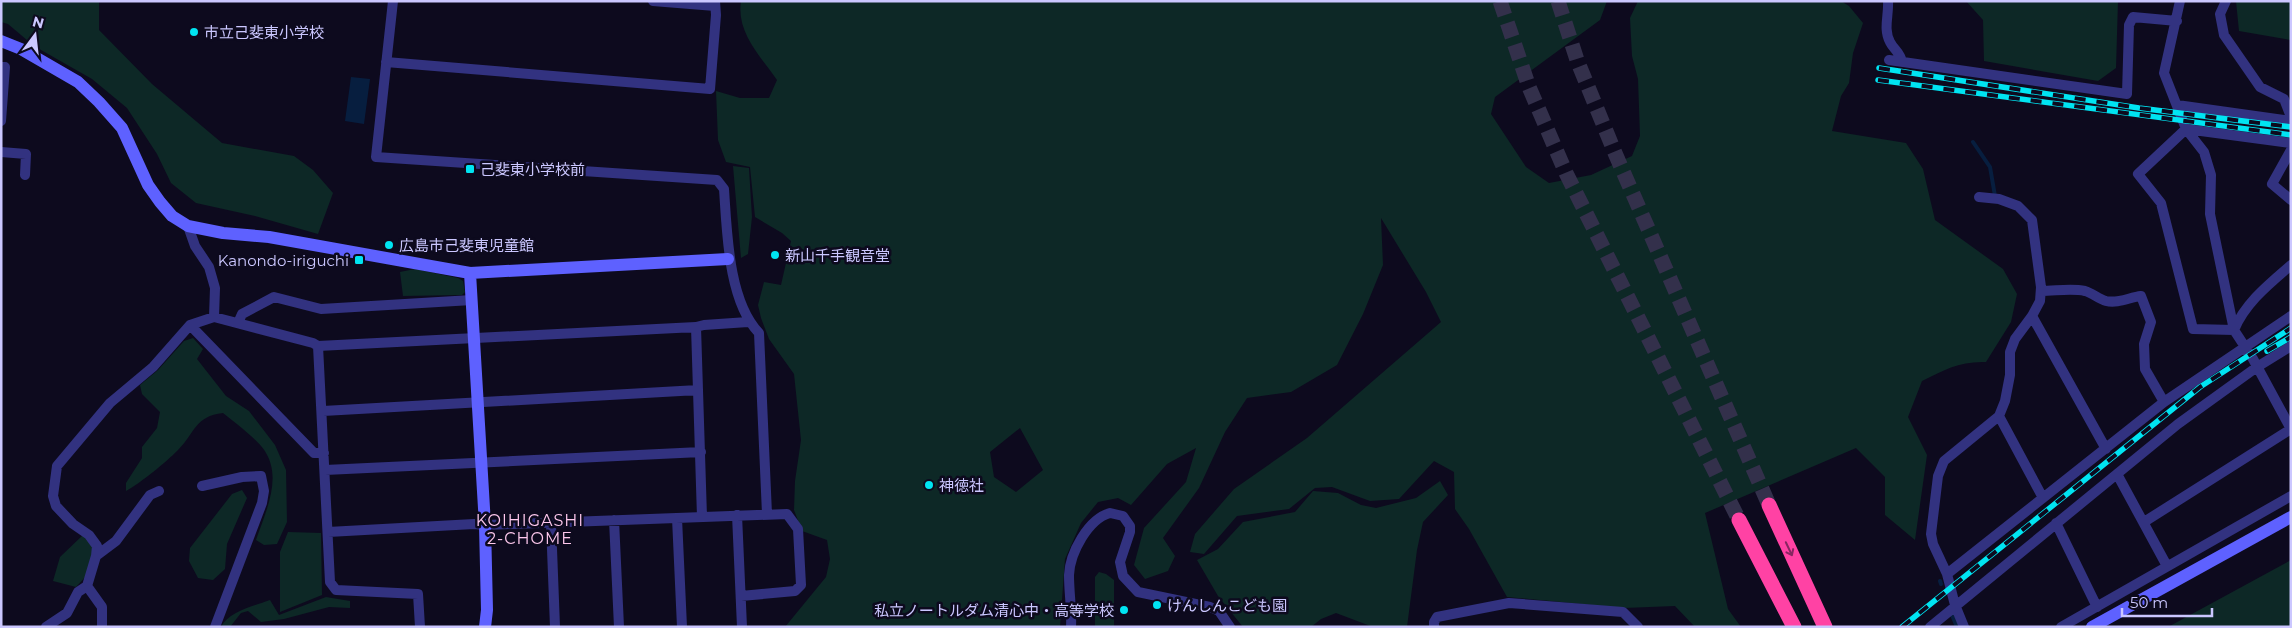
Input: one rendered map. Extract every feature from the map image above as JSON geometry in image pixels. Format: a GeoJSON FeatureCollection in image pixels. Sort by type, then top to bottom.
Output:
{"type":"FeatureCollection","features":[{"type":"Feature","properties":{"kind":"highway"},"geometry":{"type":"LineString","coordinates":[[1769,504],[1825,627]]}},
{"type":"Feature","properties":{"kind":"highway"},"geometry":{"type":"LineString","coordinates":[[1739,520],[1794,627]]}},
{"type":"Feature","properties":{"kind":"street"},"geometry":{"type":"LineString","coordinates":[[393,1],[376,157],[717,180],[724,189],[728,259],[748,322],[759,333],[767,514]]}},
{"type":"Feature","properties":{"kind":"street"},"geometry":{"type":"LineString","coordinates":[[386,62],[710,89],[716,15],[715,4],[653,1]]}},
{"type":"Feature","properties":{"kind":"street"},"geometry":{"type":"LineString","coordinates":[[1888,1],[1886,24],[1890,42],[1900,53],[1902,62]]}},
{"type":"Feature","properties":{"kind":"street"},"geometry":{"type":"LineString","coordinates":[[2144,522],[2291,429],[2234,330],[2210,214],[2211,175],[2204,152],[2186,129],[2164,73],[2180,1]]}},
{"type":"Feature","properties":{"kind":"street"},"geometry":{"type":"LineString","coordinates":[[2226,1],[2220,14],[2224,35],[2260,87],[2284,99],[2291,117]]}},
{"type":"Feature","properties":{"kind":"street"},"geometry":{"type":"LineString","coordinates":[[1889,60],[2127,94],[2129,25],[2133,18],[2177,21]]}},
{"type":"Feature","properties":{"kind":"street"},"geometry":{"type":"LineString","coordinates":[[1,41],[21,49],[78,82],[99,102],[122,128],[148,185],[160,202],[172,216],[188,226],[223,233],[269,237],[470,273],[728,259]]}},
{"type":"Feature","properties":{"kind":"street"},"geometry":{"type":"LineString","coordinates":[[1,67],[5,67],[1,121]]}},
{"type":"Feature","properties":{"kind":"street"},"geometry":{"type":"LineString","coordinates":[[2177,105],[2291,121]]}},
{"type":"Feature","properties":{"kind":"street"},"geometry":{"type":"LineString","coordinates":[[2186,129],[2291,144]]}},
{"type":"Feature","properties":{"kind":"street"},"geometry":{"type":"LineString","coordinates":[[2186,129],[2138,174],[2161,203],[2193,329],[2234,330]]}},
{"type":"Feature","properties":{"kind":"street"},"geometry":{"type":"LineString","coordinates":[[2291,150],[2272,184],[2291,200]]}},
{"type":"Feature","properties":{"kind":"street"},"geometry":{"type":"LineString","coordinates":[[1,152],[26,154],[25,175]]}},
{"type":"Feature","properties":{"kind":"street"},"geometry":{"type":"LineString","coordinates":[[1964,627],[1955,605],[1947,574],[1933,544],[1931,534],[1938,476],[1944,461],[1999,416],[2005,401],[2010,375],[2010,352],[2015,339],[2032,316],[2040,300],[2041,291],[2032,220],[2018,206],[1999,198],[1980,197]]}},
{"type":"Feature","properties":{"kind":"street"},"geometry":{"type":"LineString","coordinates":[[188,226],[195,246],[209,266],[215,288],[214,317]]}},
{"type":"Feature","properties":{"kind":"street"},"geometry":{"type":"LineString","coordinates":[[2234,330],[2239,318],[2259,294],[2291,265]]}},
{"type":"Feature","properties":{"kind":"street"},"geometry":{"type":"LineString","coordinates":[[470,273],[486,526],[487,610],[485,627]]}},
{"type":"Feature","properties":{"kind":"street"},"geometry":{"type":"LineString","coordinates":[[2041,291],[2071,290],[2086,292],[2107,301],[2117,302],[2130,296],[2141,296],[2151,322],[2144,344],[2146,369],[2164,402]]}},
{"type":"Feature","properties":{"kind":"street"},"geometry":{"type":"LineString","coordinates":[[238,323],[242,314],[274,297],[321,309],[472,300]]}},
{"type":"Feature","properties":{"kind":"street"},"geometry":{"type":"LineString","coordinates":[[2032,316],[2106,449]]}},
{"type":"Feature","properties":{"kind":"street"},"geometry":{"type":"LineString","coordinates":[[1947,574],[2164,402],[2244,346],[2291,316]]}},
{"type":"Feature","properties":{"kind":"street"},"geometry":{"type":"LineString","coordinates":[[46,627],[67,613],[78,592],[88,586],[97,546],[89,535],[72,524],[56,506],[53,496],[57,466],[110,403],[152,367],[190,325],[214,317],[314,343],[318,346],[696,327],[704,324],[748,322]]}},
{"type":"Feature","properties":{"kind":"street"},"geometry":{"type":"LineString","coordinates":[[190,325],[314,453],[324,453]]}},
{"type":"Feature","properties":{"kind":"street"},"geometry":{"type":"LineString","coordinates":[[696,327],[702,517]]}},
{"type":"Feature","properties":{"kind":"street"},"geometry":{"type":"LineString","coordinates":[[318,346],[330,582],[336,590],[418,594],[420,627]]}},
{"type":"Feature","properties":{"kind":"street"},"geometry":{"type":"LineString","coordinates":[[1930,627],[2178,424],[2257,367],[2291,346]]}},
{"type":"Feature","properties":{"kind":"street"},"geometry":{"type":"LineString","coordinates":[[322,411],[698,390]]}},
{"type":"Feature","properties":{"kind":"street"},"geometry":{"type":"LineString","coordinates":[[1999,416],[2043,498]]}},
{"type":"Feature","properties":{"kind":"street"},"geometry":{"type":"LineString","coordinates":[[325,470],[701,452]]}},
{"type":"Feature","properties":{"kind":"street"},"geometry":{"type":"LineString","coordinates":[[2117,474],[2167,566]]}},
{"type":"Feature","properties":{"kind":"street"},"geometry":{"type":"LineString","coordinates":[[202,486],[242,477],[261,476],[264,492],[262,503],[215,627]]}},
{"type":"Feature","properties":{"kind":"street"},"geometry":{"type":"LineString","coordinates":[[96,556],[116,541],[150,495],[159,491]]}},
{"type":"Feature","properties":{"kind":"street"},"geometry":{"type":"LineString","coordinates":[[2061,627],[2291,496]]}},
{"type":"Feature","properties":{"kind":"street"},"geometry":{"type":"LineString","coordinates":[[1071,627],[1069,574],[1072,562],[1089,527],[1097,518],[1110,513],[1123,516],[1130,526],[1129,538],[1120,562],[1120,569],[1123,576],[1138,592],[1210,607],[1219,611],[1230,627]]}},
{"type":"Feature","properties":{"kind":"street"},"geometry":{"type":"LineString","coordinates":[[328,532],[474,524],[486,526],[787,514],[798,530],[801,584],[795,591],[741,596]]}},
{"type":"Feature","properties":{"kind":"street"},"geometry":{"type":"LineString","coordinates":[[737,515],[742,627]]}},
{"type":"Feature","properties":{"kind":"street"},"geometry":{"type":"LineString","coordinates":[[2092,627],[2291,517]]}},
{"type":"Feature","properties":{"kind":"street"},"geometry":{"type":"LineString","coordinates":[[677,518],[682,627]]}},
{"type":"Feature","properties":{"kind":"street"},"geometry":{"type":"LineString","coordinates":[[614,520],[619,627]]}},
{"type":"Feature","properties":{"kind":"street"},"geometry":{"type":"LineString","coordinates":[[551,523],[556,627]]}},
{"type":"Feature","properties":{"kind":"street"},"geometry":{"type":"LineString","coordinates":[[2056,524],[2096,607]]}},
{"type":"Feature","properties":{"kind":"street"},"geometry":{"type":"LineString","coordinates":[[88,586],[102,606],[102,627]]}},
{"type":"Feature","properties":{"kind":"street"},"geometry":{"type":"LineString","coordinates":[[1434,627],[1437,617],[1509,603],[1623,612],[1638,627]]}},
{"type":"Feature","properties":{"kind":"green space"},"geometry":{"type":"Polygon","coordinates":[[[1,1],[99,1],[99,30],[152,84],[222,143],[294,156],[313,170],[333,193],[318,234],[255,216],[196,203],[171,183],[157,154],[127,108],[92,79],[34,46],[8,24],[1,22],[1,1]]]}},
{"type":"Feature","properties":{"kind":"green space"},"geometry":{"type":"Polygon","coordinates":[[[741,1],[1607,1],[1600,20],[1495,97],[1491,114],[1526,167],[1549,183],[1591,175],[1632,156],[1640,136],[1638,79],[1632,56],[1630,18],[1638,1],[1841,1],[1849,6],[1863,23],[1853,53],[1849,83],[1841,96],[1832,131],[1906,143],[1923,169],[1935,220],[2003,269],[2017,294],[2011,322],[1986,362],[1960,365],[1922,381],[1908,417],[1927,455],[1915,540],[1885,515],[1885,477],[1856,448],[1705,513],[1728,609],[1741,627],[1695,627],[1675,606],[1624,608],[1507,597],[1469,529],[1455,509],[1454,472],[1434,461],[1399,499],[1370,501],[1332,487],[1315,488],[1289,509],[1237,516],[1204,554],[1190,552],[1195,534],[1234,489],[1307,438],[1441,322],[1426,292],[1381,218],[1383,265],[1363,314],[1337,365],[1291,392],[1247,398],[1225,432],[1199,488],[1163,538],[1175,556],[1168,571],[1145,579],[1134,565],[1144,528],[1186,482],[1196,448],[1167,464],[1131,505],[1118,498],[1098,502],[1081,523],[1065,559],[1060,627],[785,627],[826,577],[830,559],[827,540],[802,531],[794,510],[795,481],[801,440],[794,374],[769,339],[758,305],[764,282],[781,285],[791,241],[782,233],[755,217],[750,167],[726,162],[718,140],[716,91],[740,98],[769,98],[777,80],[751,43],[742,23],[741,1]],[[1020,428],[990,452],[994,477],[1016,492],[1043,470],[1020,428]]]}},
{"type":"Feature","properties":{"kind":"green space"},"geometry":{"type":"Polygon","coordinates":[[[1966,1],[2118,1],[2116,68],[2098,81],[1984,61],[1983,20],[1966,1]]]}},
{"type":"Feature","properties":{"kind":"green space"},"geometry":{"type":"Polygon","coordinates":[[[2236,1],[2291,1],[2291,40],[2239,31],[2236,1]]]}},
{"type":"Feature","properties":{"kind":"green space"},"geometry":{"type":"Polygon","coordinates":[[[733,166],[749,168],[752,217],[748,254],[741,258],[733,166]]]}},
{"type":"Feature","properties":{"kind":"green space"},"geometry":{"type":"Polygon","coordinates":[[[415,269],[458,278],[463,281],[465,292],[462,295],[403,296],[400,272],[415,269]]]}},
{"type":"Feature","properties":{"kind":"green space"},"geometry":{"type":"Polygon","coordinates":[[[193,338],[203,349],[197,359],[226,396],[249,411],[275,445],[286,470],[287,522],[277,544],[264,545],[256,540],[270,496],[272,485],[271,463],[259,443],[223,413],[207,418],[196,426],[184,444],[173,455],[146,478],[126,491],[126,483],[142,458],[142,447],[157,428],[160,412],[142,394],[140,385],[158,370],[184,341],[193,338]]]}},
{"type":"Feature","properties":{"kind":"green space"},"geometry":{"type":"Polygon","coordinates":[[[1440,481],[1448,495],[1423,522],[1417,550],[1407,627],[1373,627],[1336,613],[1321,619],[1311,627],[1243,627],[1218,596],[1197,560],[1218,549],[1243,522],[1295,512],[1313,491],[1338,493],[1361,505],[1376,508],[1416,498],[1440,481]]]}},
{"type":"Feature","properties":{"kind":"green space"},"geometry":{"type":"Polygon","coordinates":[[[242,490],[247,498],[227,544],[225,569],[213,580],[198,578],[189,561],[190,548],[232,494],[242,490]]]}},
{"type":"Feature","properties":{"kind":"green space"},"geometry":{"type":"Polygon","coordinates":[[[288,532],[321,533],[322,595],[280,612],[280,552],[288,532]]]}},
{"type":"Feature","properties":{"kind":"green space"},"geometry":{"type":"Polygon","coordinates":[[[83,535],[94,547],[88,574],[76,587],[53,581],[60,557],[83,535]]]}},
{"type":"Feature","properties":{"kind":"green space"},"geometry":{"type":"Polygon","coordinates":[[[2291,560],[2291,627],[2168,627],[2291,560]]]}},
{"type":"Feature","properties":{"kind":"green space"},"geometry":{"type":"Polygon","coordinates":[[[1099,572],[1106,574],[1114,580],[1114,627],[1095,627],[1095,577],[1099,572]]]}},
{"type":"Feature","properties":{"kind":"green space"},"geometry":{"type":"Polygon","coordinates":[[[326,597],[350,601],[350,608],[329,607],[284,619],[261,622],[248,611],[241,613],[230,627],[221,627],[225,621],[236,613],[270,600],[279,615],[326,597]]]}},
{"type":"Feature","properties":{"kind":"water"},"geometry":{"type":"Polygon","coordinates":[[[351,77],[370,79],[364,124],[345,121],[351,77]]]}},
{"type":"Feature","properties":{"kind":"waterway"},"geometry":{"type":"LineString","coordinates":[[1973,142],[1990,167],[1995,196]]}},
{"type":"Feature","properties":{"kind":"waterway"},"geometry":{"type":"LineString","coordinates":[[1952,615],[1957,627]]}},
{"type":"Feature","properties":{"kind":"tunnel"},"geometry":{"type":"LineString","coordinates":[[1500,1],[1529,87],[1566,173],[1739,520]]}},
{"type":"Feature","properties":{"kind":"tunnel"},"geometry":{"type":"LineString","coordinates":[[1558,1],[1577,60],[1615,153],[1769,505]]}},
{"type":"Feature","properties":{"kind":"railway"},"geometry":{"type":"LineString","coordinates":[[1879,68],[2139,108],[2291,127]]}},
{"type":"Feature","properties":{"kind":"railway"},"geometry":{"type":"LineString","coordinates":[[1878,80],[2291,135]]}},
{"type":"Feature","properties":{"kind":"railway"},"geometry":{"type":"LineString","coordinates":[[1902,627],[2200,387],[2291,328]]}},
{"type":"Feature","properties":{"kind":"railway"},"geometry":{"type":"LineString","coordinates":[[2267,351],[2291,337]]}},
{"type":"Feature","properties":{"kind":"place","name":"市立己斐東小学校"},"geometry":{"type":"Point","coordinates":[194,32]}},
{"type":"Feature","properties":{"kind":"place","name":"己斐東小学校前"},"geometry":{"type":"Point","coordinates":[470,169]}},
{"type":"Feature","properties":{"kind":"place","name":"広島市己斐東児童館"},"geometry":{"type":"Point","coordinates":[389,245]}},
{"type":"Feature","properties":{"kind":"place","name":"新山千手観音堂"},"geometry":{"type":"Point","coordinates":[775,255]}},
{"type":"Feature","properties":{"kind":"place","name":"Kanondo-iriguchi"},"geometry":{"type":"Point","coordinates":[359,260]}},
{"type":"Feature","properties":{"kind":"place","name":"神徳社"},"geometry":{"type":"Point","coordinates":[929,485]}},
{"type":"Feature","properties":{"kind":"place","name":"けんしんこども園"},"geometry":{"type":"Point","coordinates":[1157,605]}},
{"type":"Feature","properties":{"kind":"place","name":"私立ノートルダム清心中・高等学校"},"geometry":{"type":"Point","coordinates":[1124,610]}},
{"type":"Feature","properties":{"kind":"district","name":"KOIHIGASHI 2-CHOME"},"geometry":{"type":"Point","coordinates":[530,529]}}]}
